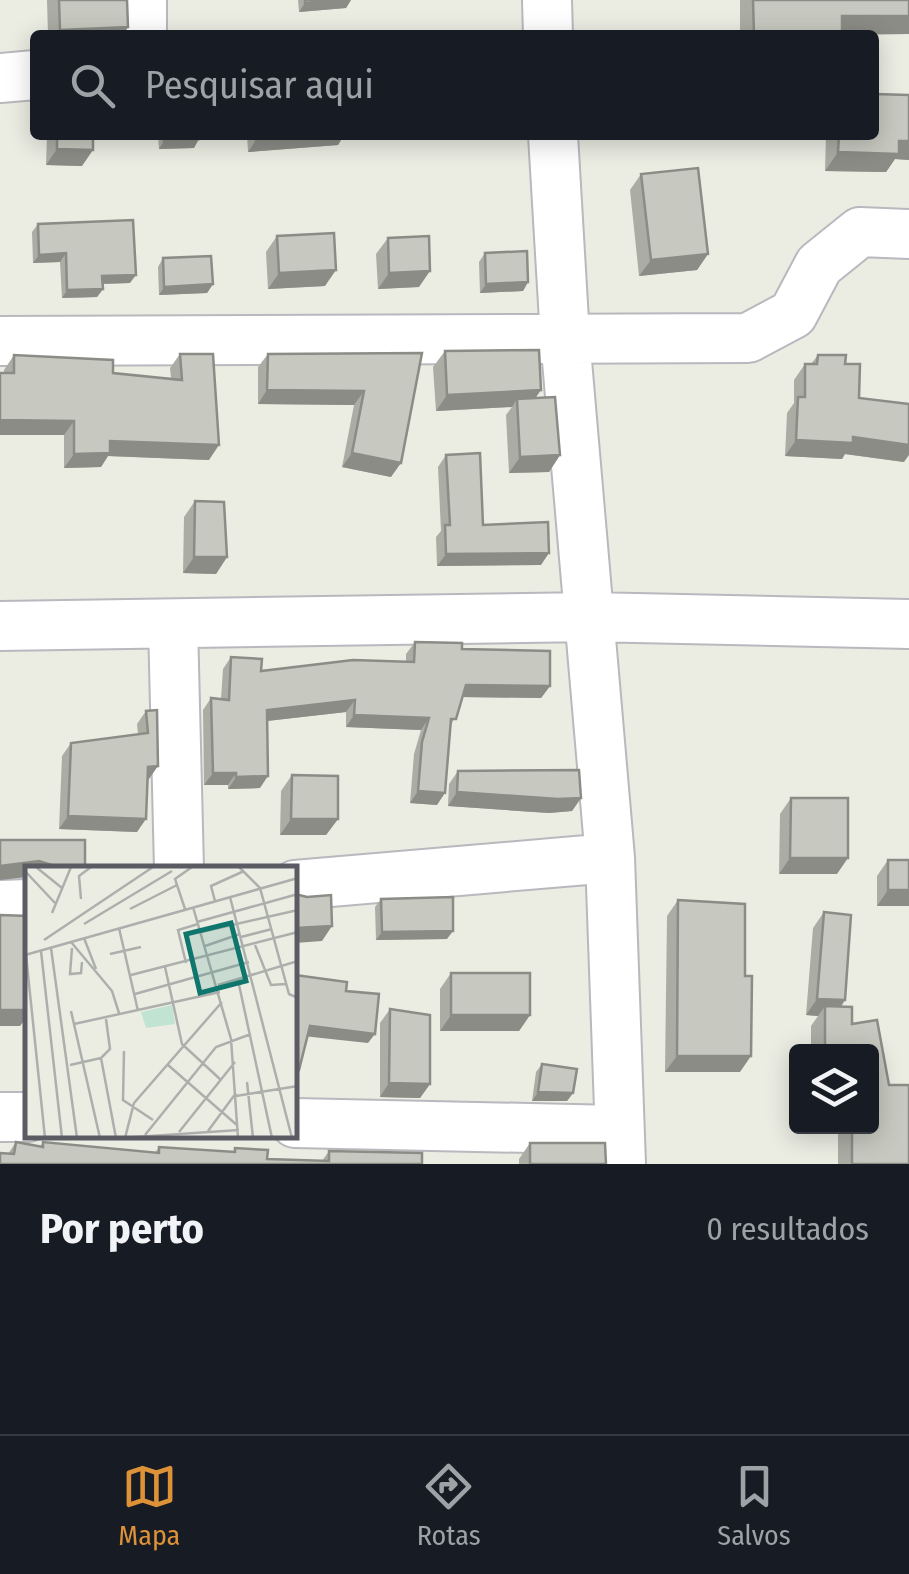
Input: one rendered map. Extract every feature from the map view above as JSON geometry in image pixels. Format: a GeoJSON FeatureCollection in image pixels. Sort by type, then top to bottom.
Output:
{"type":"FeatureCollection","features":[{"type":"Feature","properties":{"kind":"street"},"geometry":{"type":"LineString","coordinates":[[142,0],[142,30]]}},
{"type":"Feature","properties":{"kind":"street"},"geometry":{"type":"LineString","coordinates":[[547,0],[548,30]]}},
{"type":"Feature","properties":{"kind":"street"},"geometry":{"type":"LineString","coordinates":[[0,78],[30,75]]}},
{"type":"Feature","properties":{"kind":"street"},"geometry":{"type":"LineString","coordinates":[[298,1123],[620,1147],[610,858],[565,338],[553,140]]}},
{"type":"Feature","properties":{"kind":"street"},"geometry":{"type":"LineString","coordinates":[[0,341],[748,338],[793,314],[818,265],[860,232],[909,234]]}},
{"type":"Feature","properties":{"kind":"street"},"geometry":{"type":"LineString","coordinates":[[0,626],[590,617],[909,624]]}},
{"type":"Feature","properties":{"kind":"street"},"geometry":{"type":"LineString","coordinates":[[173,624],[180,866]]}},
{"type":"Feature","properties":{"kind":"street"},"geometry":{"type":"LineString","coordinates":[[298,885],[610,858]]}},
{"type":"Feature","properties":{"kind":"street"},"geometry":{"type":"LineString","coordinates":[[0,906],[25,904]]}},
{"type":"Feature","properties":{"kind":"building"},"geometry":{"type":"Polygon","coordinates":[[[59,0],[127,0],[128,27],[60,30],[59,0]]]}},
{"type":"Feature","properties":{"kind":"building"},"geometry":{"type":"Polygon","coordinates":[[[305,0],[350,0],[305,3],[305,0]]]}},
{"type":"Feature","properties":{"kind":"building"},"geometry":{"type":"Polygon","coordinates":[[[753,0],[909,0],[909,16],[842,16],[842,30],[754,30],[753,0]]]}},
{"type":"Feature","properties":{"kind":"building"},"geometry":{"type":"Polygon","coordinates":[[[879,94],[909,95],[909,141],[899,141],[899,154],[838,152],[839,140],[879,140],[879,94]]]}},
{"type":"Feature","properties":{"kind":"building"},"geometry":{"type":"Polygon","coordinates":[[[57,140],[93,140],[93,150],[57,149],[57,140]]]}},
{"type":"Feature","properties":{"kind":"building"},"geometry":{"type":"Polygon","coordinates":[[[698,168],[708,254],[651,260],[641,174],[698,168]]]}},
{"type":"Feature","properties":{"kind":"building"},"geometry":{"type":"Polygon","coordinates":[[[133,220],[136,275],[102,276],[103,289],[67,290],[66,253],[39,255],[38,224],[133,220]]]}},
{"type":"Feature","properties":{"kind":"building"},"geometry":{"type":"Polygon","coordinates":[[[334,233],[336,270],[279,273],[277,236],[334,233]]]}},
{"type":"Feature","properties":{"kind":"building"},"geometry":{"type":"Polygon","coordinates":[[[429,236],[430,271],[389,273],[388,238],[429,236]]]}},
{"type":"Feature","properties":{"kind":"building"},"geometry":{"type":"Polygon","coordinates":[[[527,251],[528,282],[486,284],[485,253],[527,251]]]}},
{"type":"Feature","properties":{"kind":"building"},"geometry":{"type":"Polygon","coordinates":[[[211,256],[213,284],[164,287],[163,258],[211,256]]]}},
{"type":"Feature","properties":{"kind":"building"},"geometry":{"type":"Polygon","coordinates":[[[539,350],[541,390],[447,395],[445,351],[539,350]]]}},
{"type":"Feature","properties":{"kind":"building"},"geometry":{"type":"Polygon","coordinates":[[[422,353],[401,463],[352,453],[364,391],[267,390],[268,354],[422,353]]]}},
{"type":"Feature","properties":{"kind":"building"},"geometry":{"type":"Polygon","coordinates":[[[180,354],[213,354],[219,445],[110,441],[110,453],[74,454],[74,421],[2,420],[0,433],[0,373],[14,373],[14,355],[113,360],[113,373],[182,380],[180,354]]]}},
{"type":"Feature","properties":{"kind":"building"},"geometry":{"type":"Polygon","coordinates":[[[818,355],[846,355],[845,364],[860,364],[859,398],[909,404],[909,445],[853,437],[853,443],[796,440],[798,397],[805,397],[805,364],[817,364],[818,355]]]}},
{"type":"Feature","properties":{"kind":"building"},"geometry":{"type":"Polygon","coordinates":[[[555,397],[560,455],[520,457],[517,399],[555,397]]]}},
{"type":"Feature","properties":{"kind":"building"},"geometry":{"type":"Polygon","coordinates":[[[480,453],[483,525],[548,522],[549,553],[446,554],[445,525],[450,525],[446,455],[480,453]]]}},
{"type":"Feature","properties":{"kind":"building"},"geometry":{"type":"Polygon","coordinates":[[[195,501],[224,502],[227,557],[194,557],[195,501]]]}},
{"type":"Feature","properties":{"kind":"building"},"geometry":{"type":"Polygon","coordinates":[[[415,642],[462,643],[462,649],[550,651],[550,686],[466,685],[456,719],[451,719],[445,793],[418,791],[422,742],[429,718],[354,715],[355,700],[267,710],[268,776],[213,773],[211,698],[229,700],[231,657],[262,659],[261,671],[353,660],[414,662],[415,642]]]}},
{"type":"Feature","properties":{"kind":"building"},"geometry":{"type":"Polygon","coordinates":[[[157,710],[158,766],[148,767],[146,819],[68,816],[71,743],[148,733],[146,711],[157,710]]]}},
{"type":"Feature","properties":{"kind":"building"},"geometry":{"type":"Polygon","coordinates":[[[579,770],[581,798],[457,792],[458,771],[579,770]]]}},
{"type":"Feature","properties":{"kind":"building"},"geometry":{"type":"Polygon","coordinates":[[[292,775],[338,776],[338,819],[291,819],[292,775]]]}},
{"type":"Feature","properties":{"kind":"building"},"geometry":{"type":"Polygon","coordinates":[[[791,798],[848,798],[848,858],[790,858],[791,798]]]}},
{"type":"Feature","properties":{"kind":"building"},"geometry":{"type":"Polygon","coordinates":[[[0,840],[85,840],[85,866],[53,866],[39,861],[0,866],[0,840]]]}},
{"type":"Feature","properties":{"kind":"building"},"geometry":{"type":"Polygon","coordinates":[[[888,860],[909,860],[909,890],[888,890],[888,860]]]}},
{"type":"Feature","properties":{"kind":"building"},"geometry":{"type":"Polygon","coordinates":[[[298,895],[331,895],[332,926],[298,928],[298,895]]]}},
{"type":"Feature","properties":{"kind":"building"},"geometry":{"type":"Polygon","coordinates":[[[453,897],[453,931],[382,932],[381,899],[453,897]]]}},
{"type":"Feature","properties":{"kind":"building"},"geometry":{"type":"Polygon","coordinates":[[[678,900],[745,904],[745,976],[752,976],[751,1056],[677,1056],[678,900]]]}},
{"type":"Feature","properties":{"kind":"building"},"geometry":{"type":"Polygon","coordinates":[[[824,912],[851,915],[845,1000],[817,999],[824,912]]]}},
{"type":"Feature","properties":{"kind":"building"},"geometry":{"type":"Polygon","coordinates":[[[0,915],[25,916],[25,1010],[0,1010],[0,915]]]}},
{"type":"Feature","properties":{"kind":"building"},"geometry":{"type":"Polygon","coordinates":[[[451,973],[530,973],[530,1015],[451,1015],[451,973]]]}},
{"type":"Feature","properties":{"kind":"building"},"geometry":{"type":"Polygon","coordinates":[[[298,975],[347,982],[346,991],[379,994],[375,1034],[310,1026],[299,1070],[298,975]]]}},
{"type":"Feature","properties":{"kind":"building"},"geometry":{"type":"Polygon","coordinates":[[[825,1006],[852,1007],[852,1024],[877,1020],[889,1085],[909,1085],[909,1164],[852,1164],[852,1134],[879,1134],[879,1044],[825,1044],[825,1006]]]}},
{"type":"Feature","properties":{"kind":"building"},"geometry":{"type":"Polygon","coordinates":[[[390,1009],[430,1015],[430,1084],[389,1083],[390,1009]]]}},
{"type":"Feature","properties":{"kind":"building"},"geometry":{"type":"Polygon","coordinates":[[[542,1064],[577,1069],[573,1093],[538,1092],[542,1064]]]}},
{"type":"Feature","properties":{"kind":"building"},"geometry":{"type":"Polygon","coordinates":[[[16,1142],[159,1153],[159,1147],[268,1150],[267,1159],[329,1161],[329,1151],[422,1153],[422,1164],[0,1164],[0,1153],[14,1154],[16,1142]]]}},
{"type":"Feature","properties":{"kind":"building"},"geometry":{"type":"Polygon","coordinates":[[[530,1143],[605,1143],[606,1164],[530,1164],[530,1143]]]}}]}
